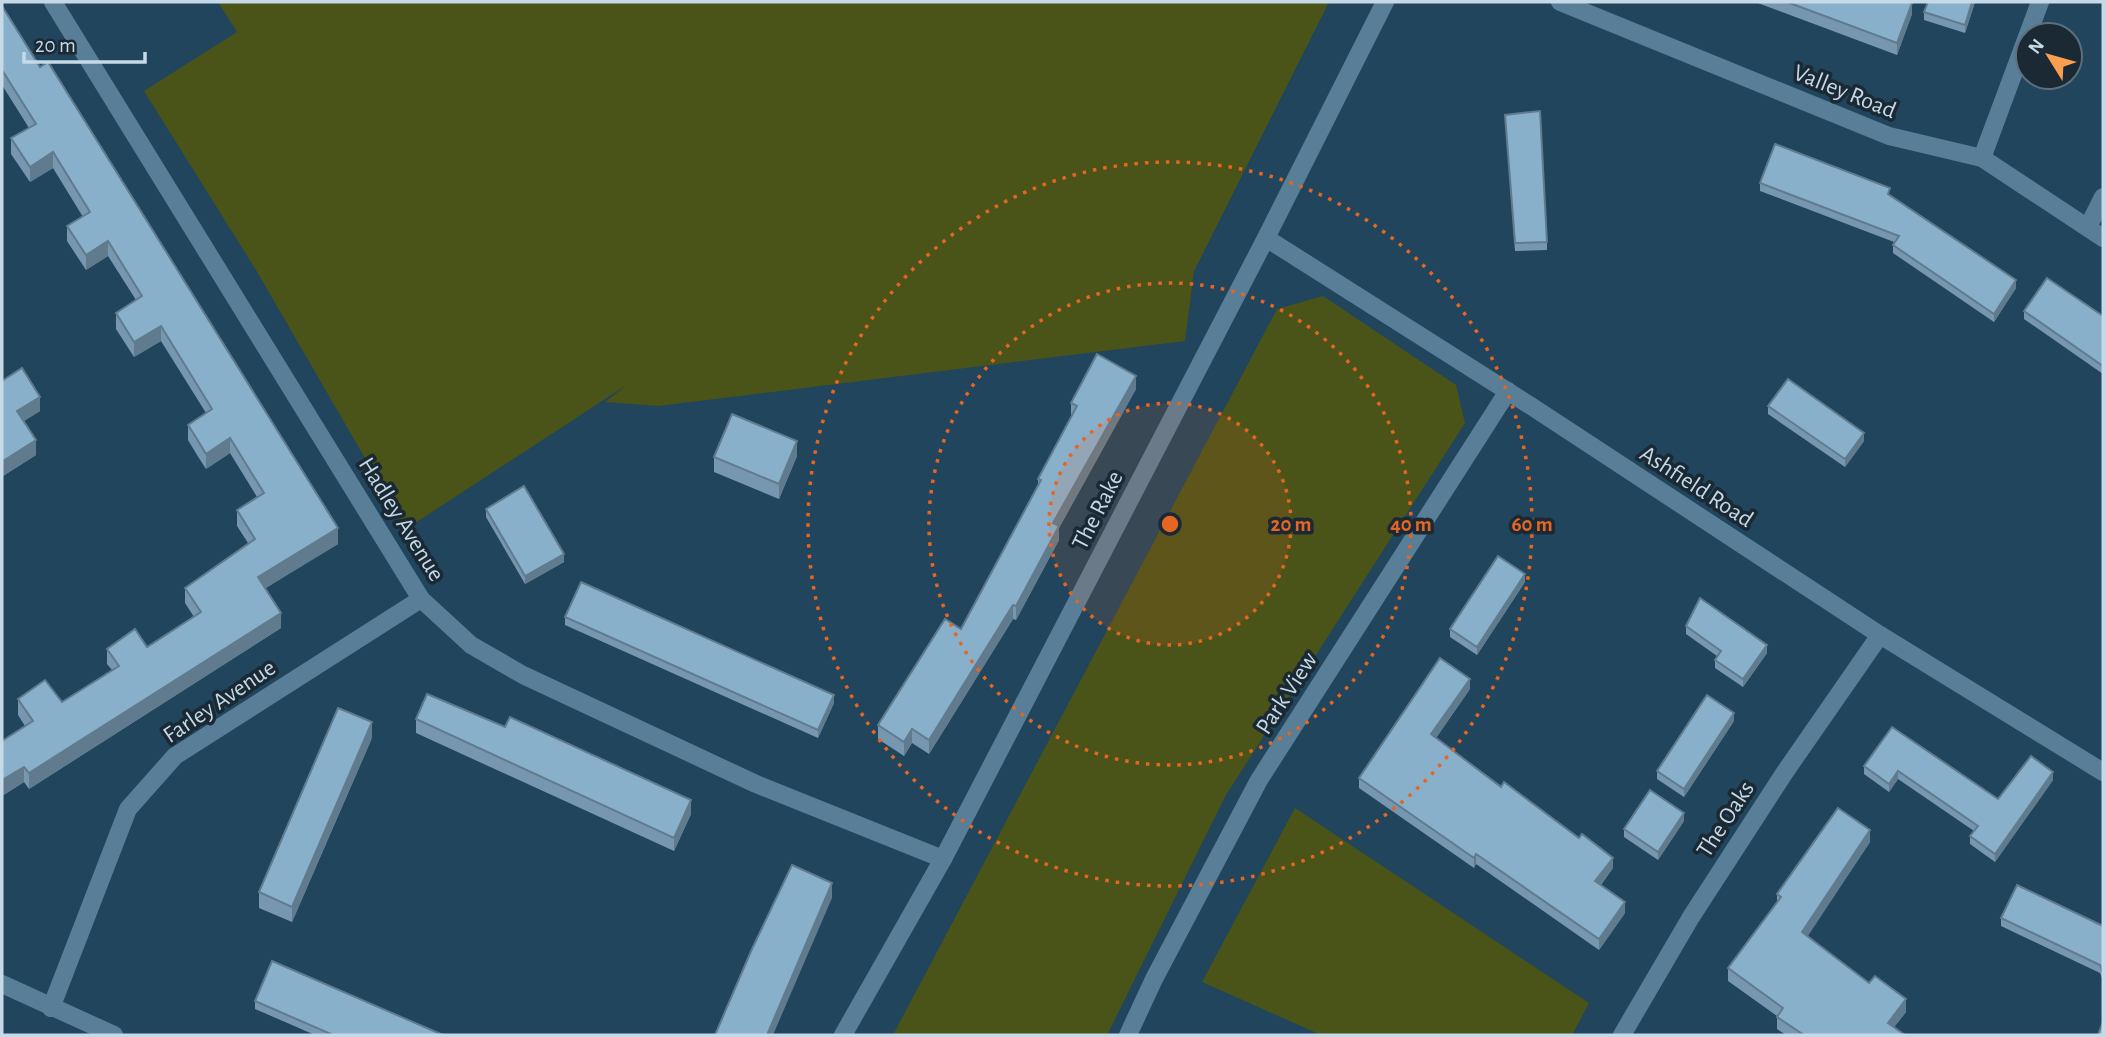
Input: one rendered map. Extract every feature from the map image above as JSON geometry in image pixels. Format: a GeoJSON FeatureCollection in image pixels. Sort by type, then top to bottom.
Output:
{"type":"FeatureCollection","features":[{"type":"Feature","properties":{"kind":"street","name":"Hadley Avenue"},"geometry":{"type":"LineString","coordinates":[[53,2],[421,598],[471,645],[523,675],[756,784],[943,859]]}},
{"type":"Feature","properties":{"kind":"street","name":"The Rake"},"geometry":{"type":"LineString","coordinates":[[843,1035],[943,859],[1266,238],[1385,2]]}},
{"type":"Feature","properties":{"kind":"street","name":"Valley Road"},"geometry":{"type":"LineString","coordinates":[[1560,2],[1889,136],[1982,158],[2103,238]]}},
{"type":"Feature","properties":{"kind":"street"},"geometry":{"type":"LineString","coordinates":[[1982,158],[2040,2]]}},
{"type":"Feature","properties":{"kind":"street"},"geometry":{"type":"LineString","coordinates":[[2088,227],[2103,197]]}},
{"type":"Feature","properties":{"kind":"street","name":"Ashfield Road"},"geometry":{"type":"LineString","coordinates":[[1266,238],[1508,391],[1880,635],[2103,772]]}},
{"type":"Feature","properties":{"kind":"street","name":"Park View"},"geometry":{"type":"LineString","coordinates":[[1128,1035],[1154,979],[1259,780],[1508,391]]}},
{"type":"Feature","properties":{"kind":"street","name":"Farley Avenue"},"geometry":{"type":"LineString","coordinates":[[51,1008],[128,809],[167,765],[175,757],[421,598]]}},
{"type":"Feature","properties":{"kind":"street","name":"The Oaks"},"geometry":{"type":"LineString","coordinates":[[1622,1035],[1698,906],[1785,772],[1880,635]]}},
{"type":"Feature","properties":{"kind":"street"},"geometry":{"type":"LineString","coordinates":[[2,984],[114,1035]]}},
{"type":"Feature","properties":{"kind":"green space"},"geometry":{"type":"Polygon","coordinates":[[[218,2],[1329,2],[1194,271],[1185,341],[658,406],[605,402],[628,384],[406,529],[256,270],[144,91],[237,32],[218,2]]]}},
{"type":"Feature","properties":{"kind":"green space"},"geometry":{"type":"Polygon","coordinates":[[[1323,296],[1456,385],[1465,423],[1226,795],[1107,1035],[893,1035],[1277,309],[1323,296]]]}},
{"type":"Feature","properties":{"kind":"green space"},"geometry":{"type":"Polygon","coordinates":[[[1295,808],[1589,1003],[1572,1035],[1321,1035],[1202,982],[1295,808]]]}},
{"type":"Feature","properties":{"kind":"building"},"geometry":{"type":"Polygon","coordinates":[[[1787,2],[1910,2],[1912,3],[1897,43],[1787,2]]]}},
{"type":"Feature","properties":{"kind":"building"},"geometry":{"type":"Polygon","coordinates":[[[1928,2],[1972,2],[1965,25],[1924,12],[1928,2]]]}},
{"type":"Feature","properties":{"kind":"building"},"geometry":{"type":"Polygon","coordinates":[[[2,6],[40,67],[48,62],[338,528],[258,577],[281,613],[29,773],[24,767],[2,780],[2,741],[33,721],[18,699],[45,680],[62,702],[119,666],[107,649],[135,629],[147,647],[201,612],[185,588],[255,539],[237,510],[264,493],[230,438],[206,454],[188,425],[212,409],[161,326],[134,342],[116,313],[142,296],[108,241],[86,255],[67,226],[90,212],[53,152],[30,167],[11,138],[36,124],[2,70],[2,6]]]}},
{"type":"Feature","properties":{"kind":"building"},"geometry":{"type":"Polygon","coordinates":[[[1540,111],[1547,242],[1515,243],[1505,115],[1540,111]]]}},
{"type":"Feature","properties":{"kind":"building"},"geometry":{"type":"Polygon","coordinates":[[[1775,144],[1890,188],[1888,194],[2016,280],[1994,314],[1893,245],[1899,236],[1760,183],[1775,144]]]}},
{"type":"Feature","properties":{"kind":"building"},"geometry":{"type":"Polygon","coordinates":[[[2047,278],[2103,316],[2103,366],[2024,311],[2047,278]]]}},
{"type":"Feature","properties":{"kind":"building"},"geometry":{"type":"Polygon","coordinates":[[[1097,354],[1136,376],[1053,523],[1059,526],[1016,606],[1013,605],[929,740],[912,729],[904,742],[878,725],[945,619],[961,629],[1041,480],[1038,479],[1077,406],[1071,403],[1097,354]]]}},
{"type":"Feature","properties":{"kind":"building"},"geometry":{"type":"Polygon","coordinates":[[[22,368],[40,397],[17,411],[36,440],[3,461],[2,381],[22,368]]]}},
{"type":"Feature","properties":{"kind":"building"},"geometry":{"type":"Polygon","coordinates":[[[1788,379],[1864,433],[1845,459],[1768,406],[1788,379]]]}},
{"type":"Feature","properties":{"kind":"building"},"geometry":{"type":"Polygon","coordinates":[[[732,414],[797,441],[779,484],[714,457],[732,414]]]}},
{"type":"Feature","properties":{"kind":"building"},"geometry":{"type":"Polygon","coordinates":[[[524,486],[564,554],[525,576],[486,509],[524,486]]]}},
{"type":"Feature","properties":{"kind":"building"},"geometry":{"type":"Polygon","coordinates":[[[1498,556],[1525,574],[1477,647],[1450,629],[1498,556]]]}},
{"type":"Feature","properties":{"kind":"building"},"geometry":{"type":"Polygon","coordinates":[[[581,582],[834,695],[818,730],[565,617],[581,582]]]}},
{"type":"Feature","properties":{"kind":"building"},"geometry":{"type":"Polygon","coordinates":[[[1700,598],[1767,645],[1743,679],[1715,660],[1721,651],[1686,626],[1700,598]]]}},
{"type":"Feature","properties":{"kind":"building"},"geometry":{"type":"Polygon","coordinates":[[[1440,658],[1470,679],[1431,734],[1501,787],[1504,782],[1579,838],[1582,834],[1613,858],[1595,881],[1625,902],[1599,939],[1476,854],[1474,858],[1359,778],[1440,658]]]}},
{"type":"Feature","properties":{"kind":"building"},"geometry":{"type":"Polygon","coordinates":[[[427,694],[505,727],[510,717],[691,800],[674,838],[416,719],[427,694]]]}},
{"type":"Feature","properties":{"kind":"building"},"geometry":{"type":"Polygon","coordinates":[[[1707,695],[1734,713],[1684,789],[1657,771],[1707,695]]]}},
{"type":"Feature","properties":{"kind":"building"},"geometry":{"type":"Polygon","coordinates":[[[338,708],[372,722],[292,907],[259,892],[338,708]]]}},
{"type":"Feature","properties":{"kind":"building"},"geometry":{"type":"Polygon","coordinates":[[[1892,727],[1998,799],[2031,756],[2053,772],[1995,854],[1970,836],[1978,826],[1898,771],[1889,784],[1864,766],[1892,727]]]}},
{"type":"Feature","properties":{"kind":"building"},"geometry":{"type":"Polygon","coordinates":[[[1650,790],[1684,813],[1658,852],[1624,829],[1650,790]]]}},
{"type":"Feature","properties":{"kind":"building"},"geometry":{"type":"Polygon","coordinates":[[[1838,808],[1870,830],[1802,932],[1869,983],[1875,976],[1906,999],[1888,1023],[1905,1035],[1804,1035],[1777,1017],[1783,1008],[1728,968],[1781,897],[1777,894],[1838,808]]]}},
{"type":"Feature","properties":{"kind":"building"},"geometry":{"type":"Polygon","coordinates":[[[792,865],[832,883],[767,1035],[715,1035],[752,949],[792,865]]]}},
{"type":"Feature","properties":{"kind":"building"},"geometry":{"type":"Polygon","coordinates":[[[2017,885],[2103,926],[2103,973],[2100,965],[2001,918],[2017,885]]]}},
{"type":"Feature","properties":{"kind":"building"},"geometry":{"type":"Polygon","coordinates":[[[272,961],[443,1035],[333,1035],[255,1001],[272,961]]]}},
{"type":"Feature","properties":{"kind":"building"},"geometry":{"type":"Polygon","coordinates":[[[2103,1022],[2103,1035],[2098,1035],[2103,1022]]]}}]}
